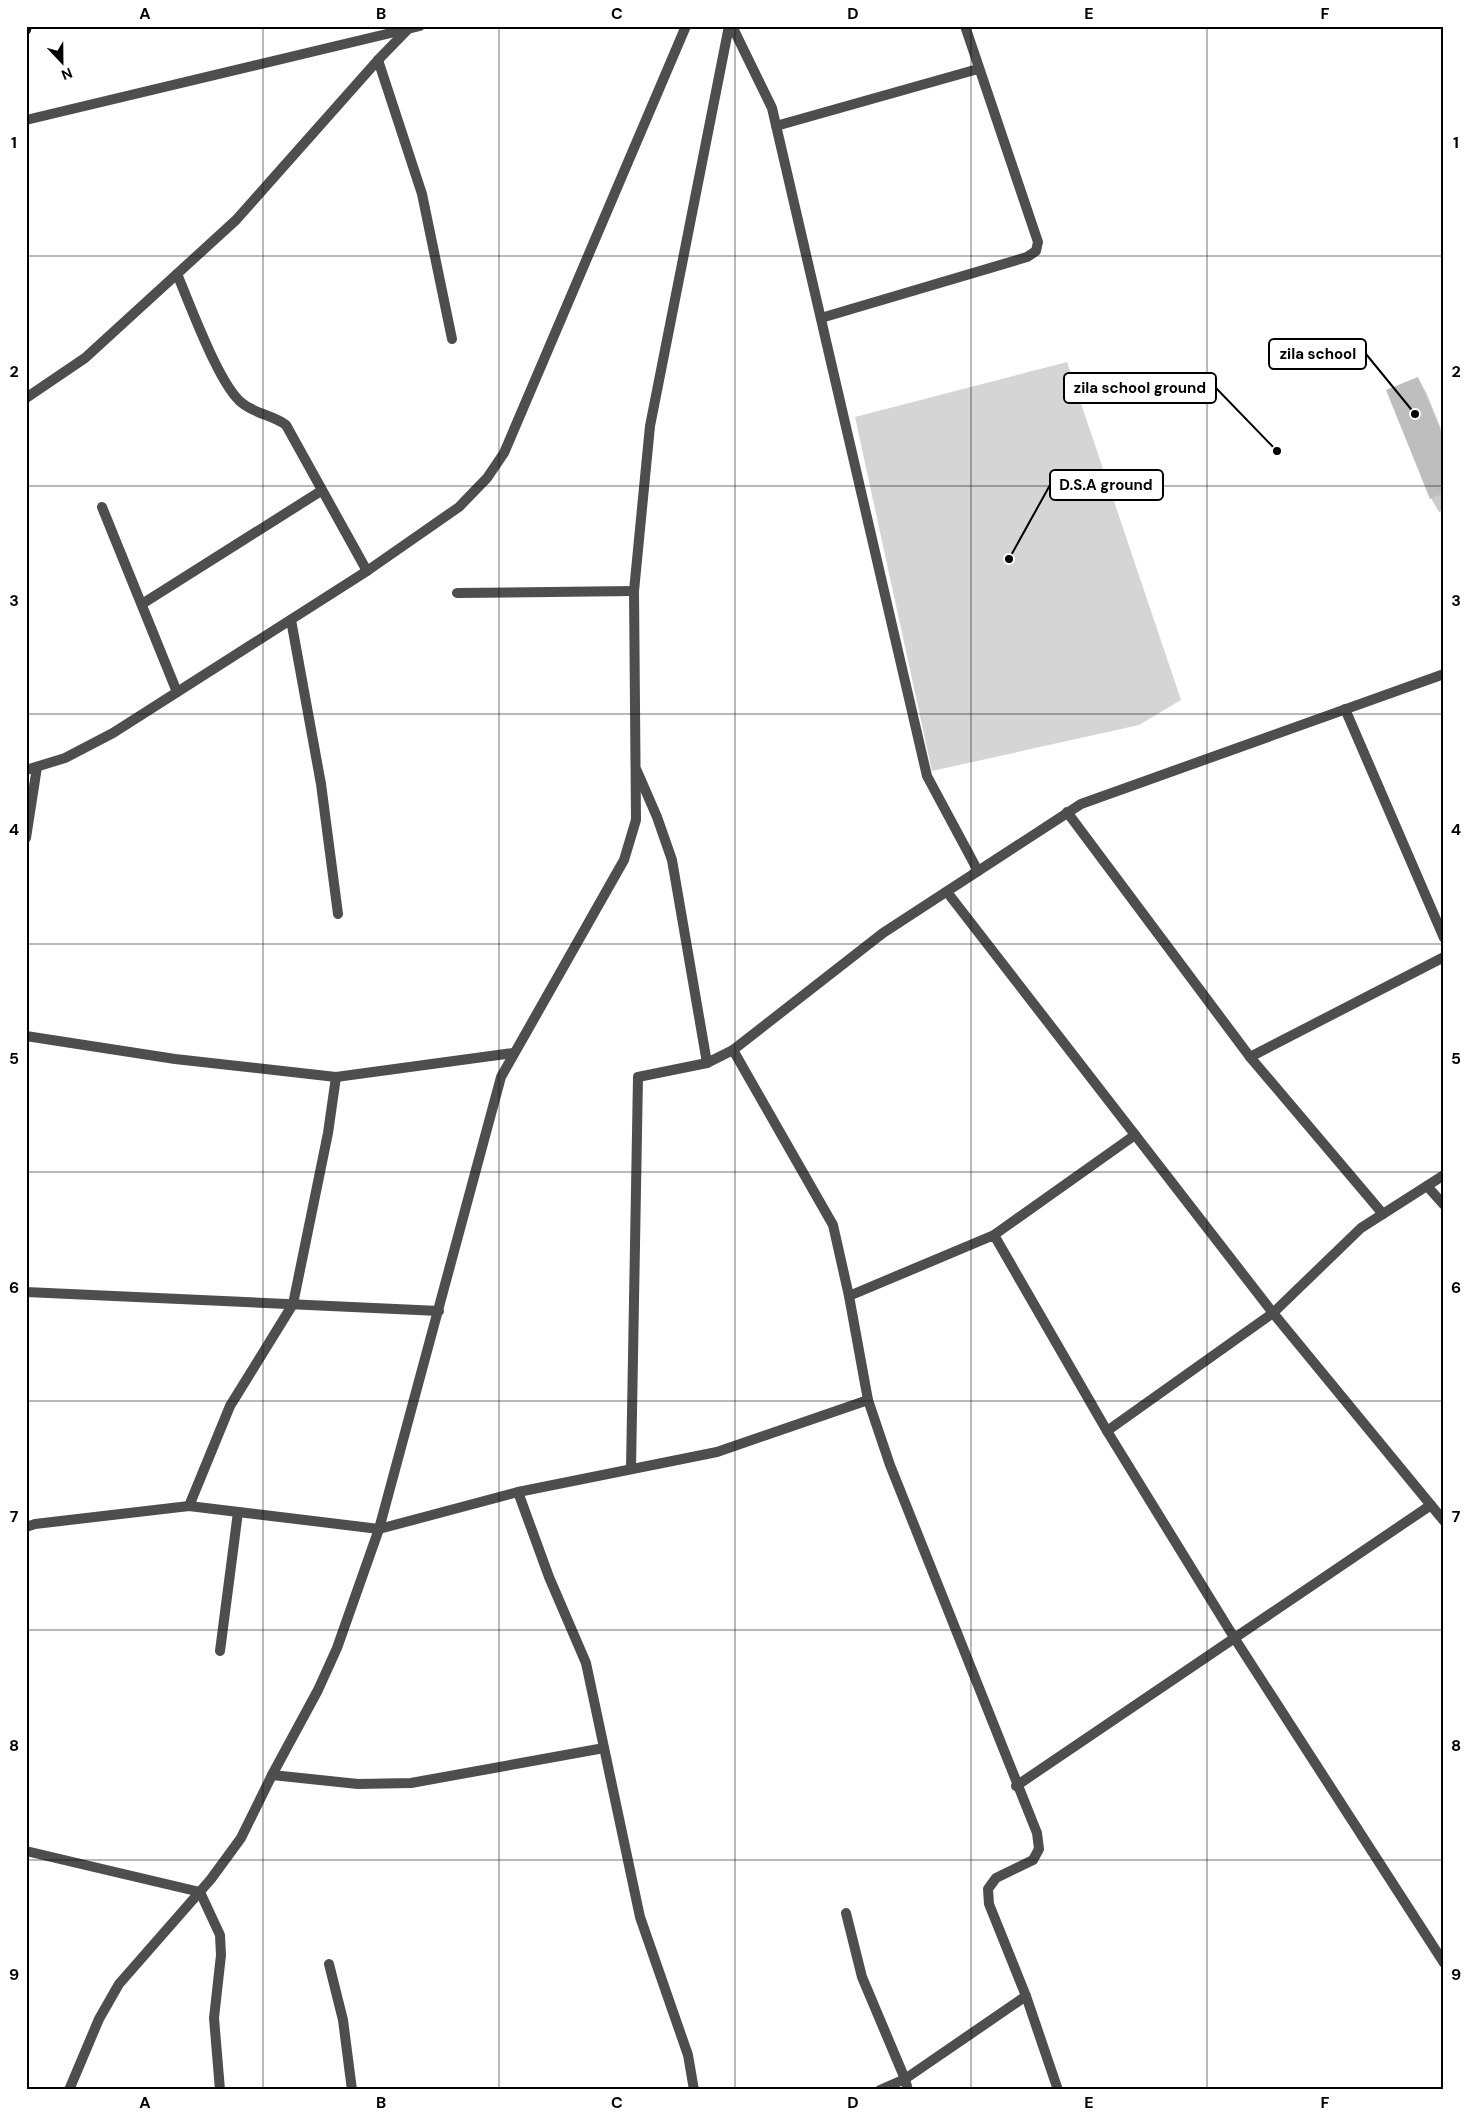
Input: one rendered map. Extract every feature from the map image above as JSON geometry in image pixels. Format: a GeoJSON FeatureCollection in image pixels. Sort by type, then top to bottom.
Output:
{"type":"FeatureCollection","features":[{"type":"Feature","properties":{"kind":"street"},"geometry":{"type":"LineString","coordinates":[[26,30],[27,26]]}},
{"type":"Feature","properties":{"kind":"street"},"geometry":{"type":"LineString","coordinates":[[26,120],[386,30],[420,26]]}},
{"type":"Feature","properties":{"kind":"street"},"geometry":{"type":"LineString","coordinates":[[26,770],[66,758],[112,733],[177,692],[367,571],[459,507],[487,478],[504,453],[686,26]]}},
{"type":"Feature","properties":{"kind":"street"},"geometry":{"type":"LineString","coordinates":[[731,26],[772,108],[927,776],[978,871]]}},
{"type":"Feature","properties":{"kind":"street"},"geometry":{"type":"LineString","coordinates":[[69,2090],[99,2019],[119,1984],[200,1892],[240,1838],[330,1665],[379,1529],[501,1078],[624,860],[636,820],[634,592],[650,426],[731,26]]}},
{"type":"Feature","properties":{"kind":"street"},"geometry":{"type":"LineString","coordinates":[[821,318],[1027,257],[1036,251],[1038,242],[964,26]]}},
{"type":"Feature","properties":{"kind":"street"},"geometry":{"type":"LineString","coordinates":[[26,398],[85,358],[236,220],[378,60],[410,28]]}},
{"type":"Feature","properties":{"kind":"street"},"geometry":{"type":"LineString","coordinates":[[378,60],[422,194],[452,339]]}},
{"type":"Feature","properties":{"kind":"street"},"geometry":{"type":"LineString","coordinates":[[776,126],[978,69]]}},
{"type":"Feature","properties":{"kind":"street"},"geometry":{"type":"LineString","coordinates":[[177,274],[213,359],[235,397],[244,405],[277,418],[286,425],[367,571]]}},
{"type":"Feature","properties":{"kind":"street"},"geometry":{"type":"LineString","coordinates":[[142,604],[321,491]]}},
{"type":"Feature","properties":{"kind":"street"},"geometry":{"type":"LineString","coordinates":[[102,507],[177,692]]}},
{"type":"Feature","properties":{"kind":"street"},"geometry":{"type":"LineString","coordinates":[[457,593],[634,592]]}},
{"type":"Feature","properties":{"kind":"street"},"geometry":{"type":"LineString","coordinates":[[290,620],[321,784],[338,914]]}},
{"type":"Feature","properties":{"kind":"street"},"geometry":{"type":"LineString","coordinates":[[631,1469],[638,1078],[707,1063],[733,1050],[883,934],[1080,804],[1444,674]]}},
{"type":"Feature","properties":{"kind":"street"},"geometry":{"type":"LineString","coordinates":[[1345,709],[1444,938]]}},
{"type":"Feature","properties":{"kind":"street"},"geometry":{"type":"LineString","coordinates":[[26,838],[37,767]]}},
{"type":"Feature","properties":{"kind":"street"},"geometry":{"type":"LineString","coordinates":[[636,768],[657,817],[672,860],[707,1063]]}},
{"type":"Feature","properties":{"kind":"street"},"geometry":{"type":"LineString","coordinates":[[1067,812],[1250,1057],[1383,1214]]}},
{"type":"Feature","properties":{"kind":"street"},"geometry":{"type":"LineString","coordinates":[[946,892],[1273,1314],[1444,1521]]}},
{"type":"Feature","properties":{"kind":"street"},"geometry":{"type":"LineString","coordinates":[[1250,1057],[1444,957]]}},
{"type":"Feature","properties":{"kind":"street"},"geometry":{"type":"LineString","coordinates":[[26,1036],[175,1060],[336,1077],[514,1053]]}},
{"type":"Feature","properties":{"kind":"street"},"geometry":{"type":"LineString","coordinates":[[733,1050],[833,1225],[849,1296],[868,1400],[890,1465],[1016,1786],[1037,1834],[1039,1849],[1033,1860],[996,1878],[988,1889],[989,1904],[1026,1996],[1058,2090]]}},
{"type":"Feature","properties":{"kind":"street"},"geometry":{"type":"LineString","coordinates":[[189,1506],[230,1406],[293,1304],[328,1133],[336,1077]]}},
{"type":"Feature","properties":{"kind":"street"},"geometry":{"type":"LineString","coordinates":[[849,1296],[994,1235],[1135,1135]]}},
{"type":"Feature","properties":{"kind":"street"},"geometry":{"type":"LineString","coordinates":[[1107,1431],[1273,1314],[1361,1228],[1444,1175]]}},
{"type":"Feature","properties":{"kind":"street"},"geometry":{"type":"LineString","coordinates":[[1427,1186],[1444,1205]]}},
{"type":"Feature","properties":{"kind":"street"},"geometry":{"type":"LineString","coordinates":[[994,1235],[1107,1431],[1235,1640],[1444,1963]]}},
{"type":"Feature","properties":{"kind":"street"},"geometry":{"type":"LineString","coordinates":[[26,1292],[438,1310]]}},
{"type":"Feature","properties":{"kind":"street"},"geometry":{"type":"LineString","coordinates":[[26,1528],[35,1524],[189,1506],[379,1529],[518,1492],[717,1452],[868,1400]]}},
{"type":"Feature","properties":{"kind":"street"},"geometry":{"type":"LineString","coordinates":[[518,1492],[549,1577],[586,1663],[640,1917],[688,2055],[694,2090]]}},
{"type":"Feature","properties":{"kind":"street"},"geometry":{"type":"LineString","coordinates":[[1016,1786],[1235,1640],[1431,1504]]}},
{"type":"Feature","properties":{"kind":"street"},"geometry":{"type":"LineString","coordinates":[[220,1650],[238,1512]]}},
{"type":"Feature","properties":{"kind":"street"},"geometry":{"type":"LineString","coordinates":[[272,1775],[358,1784],[412,1783],[604,1748]]}},
{"type":"Feature","properties":{"kind":"street"},"geometry":{"type":"LineString","coordinates":[[26,1851],[200,1892]]}},
{"type":"Feature","properties":{"kind":"street"},"geometry":{"type":"LineString","coordinates":[[200,1892],[220,1935],[221,1955],[214,2018],[220,2090]]}},
{"type":"Feature","properties":{"kind":"street"},"geometry":{"type":"LineString","coordinates":[[846,1913],[862,1977],[908,2090]]}},
{"type":"Feature","properties":{"kind":"street"},"geometry":{"type":"LineString","coordinates":[[329,1964],[343,2020],[352,2090]]}},
{"type":"Feature","properties":{"kind":"street"},"geometry":{"type":"LineString","coordinates":[[880,2090],[905,2079],[1026,1996]]}},
{"type":"Feature","properties":{"kind":"shaded area"},"geometry":{"type":"Polygon","coordinates":[[[1067,362],[1181,700],[1139,725],[932,771],[855,417],[1067,362]]]}},
{"type":"Feature","properties":{"kind":"building"},"geometry":{"type":"Polygon","coordinates":[[[1418,377],[1444,439],[1444,493],[1430,499],[1386,390],[1418,377]]]}},
{"type":"Feature","properties":{"kind":"place","name":"zila school"},"geometry":{"type":"Point","coordinates":[1415,414]}},
{"type":"Feature","properties":{"kind":"place","name":"zila school ground"},"geometry":{"type":"Point","coordinates":[1277,451]}},
{"type":"Feature","properties":{"kind":"place","name":"D.S.A ground"},"geometry":{"type":"Point","coordinates":[1009,559]}}]}
